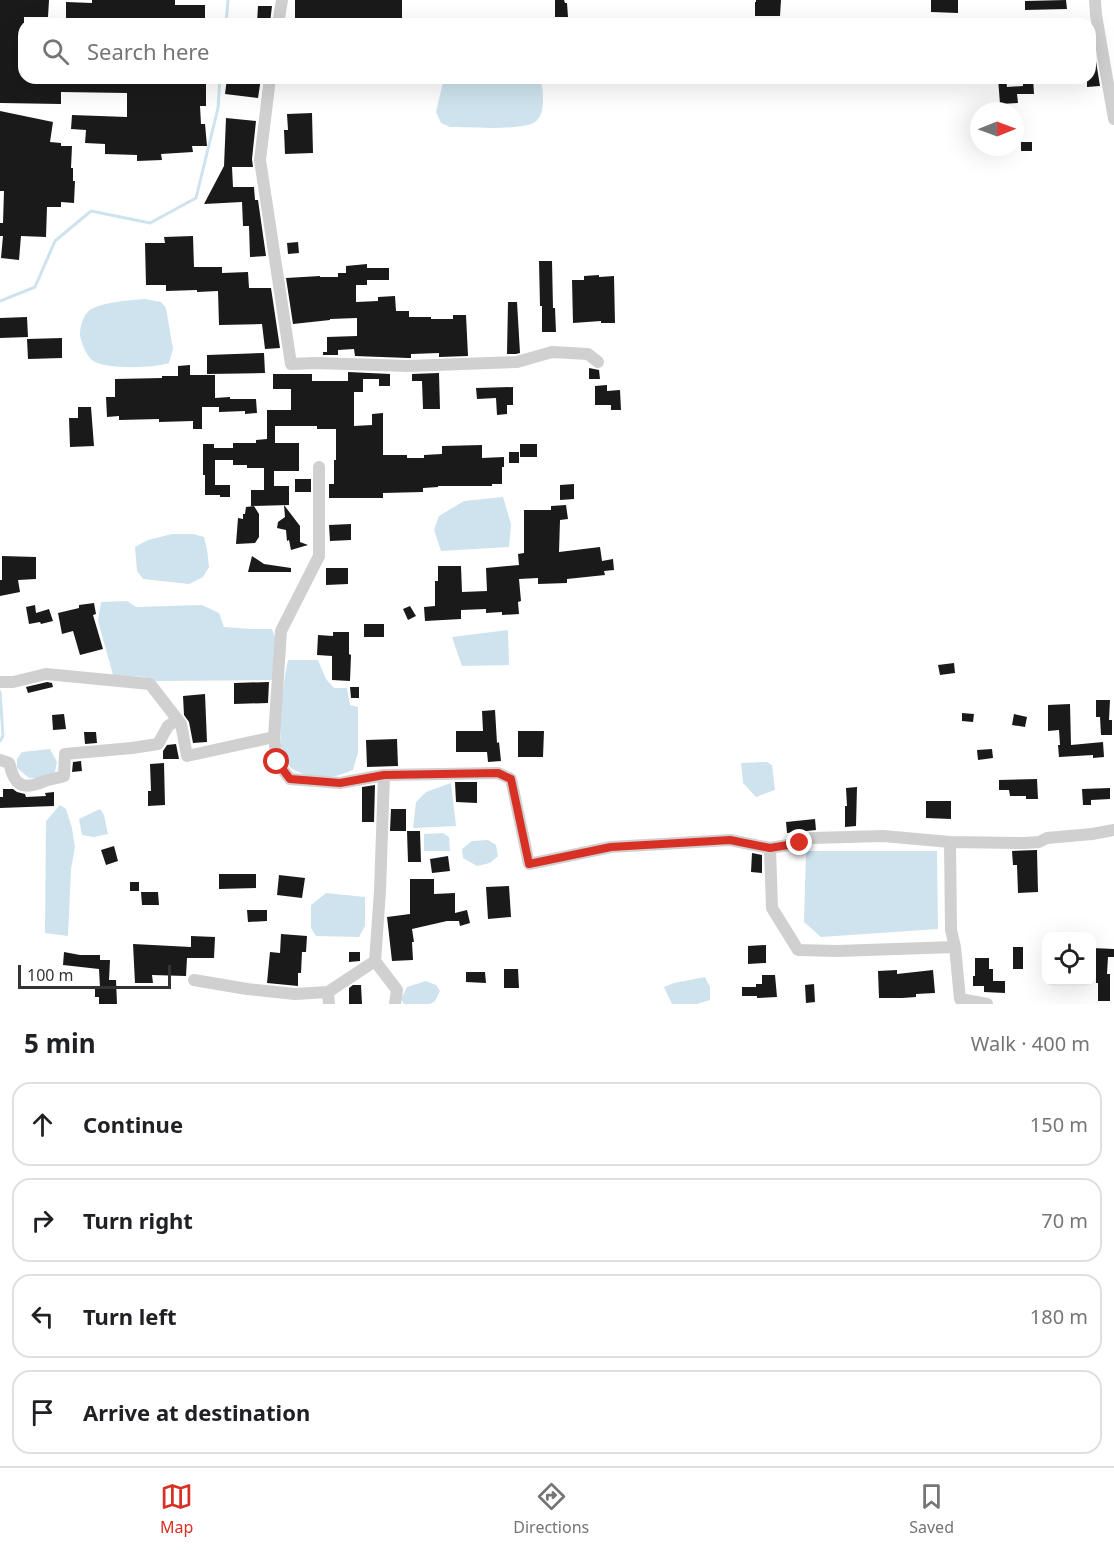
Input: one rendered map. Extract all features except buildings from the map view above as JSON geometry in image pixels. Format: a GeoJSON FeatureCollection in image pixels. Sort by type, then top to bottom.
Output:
{"type":"FeatureCollection","features":[{"type":"Feature","properties":{"kind":"street"},"geometry":{"type":"LineString","coordinates":[[279,18],[282,0]]}},
{"type":"Feature","properties":{"kind":"street"},"geometry":{"type":"LineString","coordinates":[[1095,0],[1096,18]]}},
{"type":"Feature","properties":{"kind":"street"},"geometry":{"type":"LineString","coordinates":[[1096,20],[1114,119]]}},
{"type":"Feature","properties":{"kind":"street"},"geometry":{"type":"LineString","coordinates":[[269,84],[260,160],[291,364],[408,366],[517,362],[552,352],[588,354],[598,362]]}},
{"type":"Feature","properties":{"kind":"street"},"geometry":{"type":"LineString","coordinates":[[319,467],[319,556],[281,631],[274,737],[277,762],[290,779],[340,783],[384,775],[498,773],[511,779],[529,864],[611,847],[730,840],[770,848],[800,843],[812,838],[883,836],[950,842],[1039,842],[1047,838],[1114,830]]}},
{"type":"Feature","properties":{"kind":"street"},"geometry":{"type":"LineString","coordinates":[[0,682],[13,682],[46,674],[150,684],[181,724],[187,756],[274,737]]}},
{"type":"Feature","properties":{"kind":"street"},"geometry":{"type":"LineString","coordinates":[[0,760],[9,763],[17,782],[25,786],[34,786],[64,776],[65,754],[158,744],[168,726],[177,720]]}},
{"type":"Feature","properties":{"kind":"street"},"geometry":{"type":"LineString","coordinates":[[384,775],[375,961],[397,990],[395,1004]]}},
{"type":"Feature","properties":{"kind":"street"},"geometry":{"type":"LineString","coordinates":[[950,842],[951,930],[955,947],[960,1001],[987,1004]]}},
{"type":"Feature","properties":{"kind":"street"},"geometry":{"type":"LineString","coordinates":[[770,848],[772,908],[798,950],[955,947]]}},
{"type":"Feature","properties":{"kind":"street"},"geometry":{"type":"LineString","coordinates":[[194,980],[247,989],[328,998],[375,961]]}},
{"type":"Feature","properties":{"kind":"water"},"geometry":{"type":"Polygon","coordinates":[[[443,84],[541,84],[543,104],[541,113],[535,122],[528,125],[494,128],[450,127],[441,123],[436,112],[443,84]]]}},
{"type":"Feature","properties":{"kind":"water"},"geometry":{"type":"Polygon","coordinates":[[[145,299],[161,302],[166,308],[173,349],[169,363],[142,367],[118,367],[92,360],[84,348],[80,335],[85,315],[95,307],[109,303],[145,299]]]}},
{"type":"Feature","properties":{"kind":"water"},"geometry":{"type":"Polygon","coordinates":[[[503,497],[511,524],[509,547],[441,551],[434,530],[439,516],[464,501],[503,497]]]}},
{"type":"Feature","properties":{"kind":"water"},"geometry":{"type":"Polygon","coordinates":[[[172,534],[193,534],[204,537],[209,567],[203,577],[189,584],[143,579],[137,571],[135,547],[148,540],[172,534]]]}},
{"type":"Feature","properties":{"kind":"water"},"geometry":{"type":"Polygon","coordinates":[[[127,601],[136,607],[202,605],[219,613],[224,627],[272,629],[275,637],[273,680],[156,681],[144,677],[113,675],[98,621],[101,602],[127,601]]]}},
{"type":"Feature","properties":{"kind":"water"},"geometry":{"type":"Polygon","coordinates":[[[508,630],[509,665],[462,666],[452,637],[508,630]]]}},
{"type":"Feature","properties":{"kind":"water"},"geometry":{"type":"Polygon","coordinates":[[[288,660],[318,660],[326,679],[334,688],[347,688],[350,705],[358,707],[358,753],[353,770],[335,776],[322,777],[300,773],[285,761],[280,726],[288,660]]]}},
{"type":"Feature","properties":{"kind":"water"},"geometry":{"type":"Polygon","coordinates":[[[50,749],[57,762],[55,772],[44,778],[29,778],[17,768],[17,759],[22,752],[50,749]]]}},
{"type":"Feature","properties":{"kind":"water"},"geometry":{"type":"Polygon","coordinates":[[[767,762],[772,765],[775,790],[756,797],[743,783],[741,763],[767,762]]]}},
{"type":"Feature","properties":{"kind":"water"},"geometry":{"type":"Polygon","coordinates":[[[451,783],[456,826],[413,828],[416,802],[426,792],[451,783]]]}},
{"type":"Feature","properties":{"kind":"water"},"geometry":{"type":"Polygon","coordinates":[[[60,805],[66,809],[75,847],[71,869],[68,936],[45,933],[46,821],[60,805]]]}},
{"type":"Feature","properties":{"kind":"water"},"geometry":{"type":"Polygon","coordinates":[[[100,809],[104,815],[108,834],[94,837],[82,835],[79,819],[100,809]]]}},
{"type":"Feature","properties":{"kind":"water"},"geometry":{"type":"Polygon","coordinates":[[[443,833],[449,837],[450,851],[424,851],[424,834],[443,833]]]}},
{"type":"Feature","properties":{"kind":"water"},"geometry":{"type":"Polygon","coordinates":[[[488,840],[496,845],[498,856],[490,863],[477,866],[463,858],[462,849],[472,841],[488,840]]]}},
{"type":"Feature","properties":{"kind":"water"},"geometry":{"type":"Polygon","coordinates":[[[806,851],[937,851],[938,929],[821,937],[804,922],[806,851]]]}},
{"type":"Feature","properties":{"kind":"water"},"geometry":{"type":"Polygon","coordinates":[[[326,893],[365,897],[365,926],[359,937],[316,936],[311,928],[311,905],[326,893]]]}},
{"type":"Feature","properties":{"kind":"water"},"geometry":{"type":"Polygon","coordinates":[[[705,977],[710,987],[710,1000],[697,1004],[672,1004],[664,987],[705,977]]]}},
{"type":"Feature","properties":{"kind":"water"},"geometry":{"type":"Polygon","coordinates":[[[426,981],[436,985],[440,991],[435,1001],[430,1004],[404,1004],[401,999],[407,987],[426,981]]]}},
{"type":"Feature","properties":{"kind":"waterway"},"geometry":{"type":"LineString","coordinates":[[226,18],[228,0]]}},
{"type":"Feature","properties":{"kind":"waterway"},"geometry":{"type":"LineString","coordinates":[[0,301],[35,287],[55,241],[91,211],[150,223],[196,198],[218,108],[220,84]]}},
{"type":"Feature","properties":{"kind":"waterway"},"geometry":{"type":"LineString","coordinates":[[0,692],[3,736],[0,741]]}},
{"type":"Feature","properties":{"kind":"route"},"geometry":{"type":"LineString","coordinates":[[277,762],[290,779],[340,783],[384,775],[498,773],[511,779],[529,864],[611,847],[730,840],[770,848],[800,843]]}}]}
